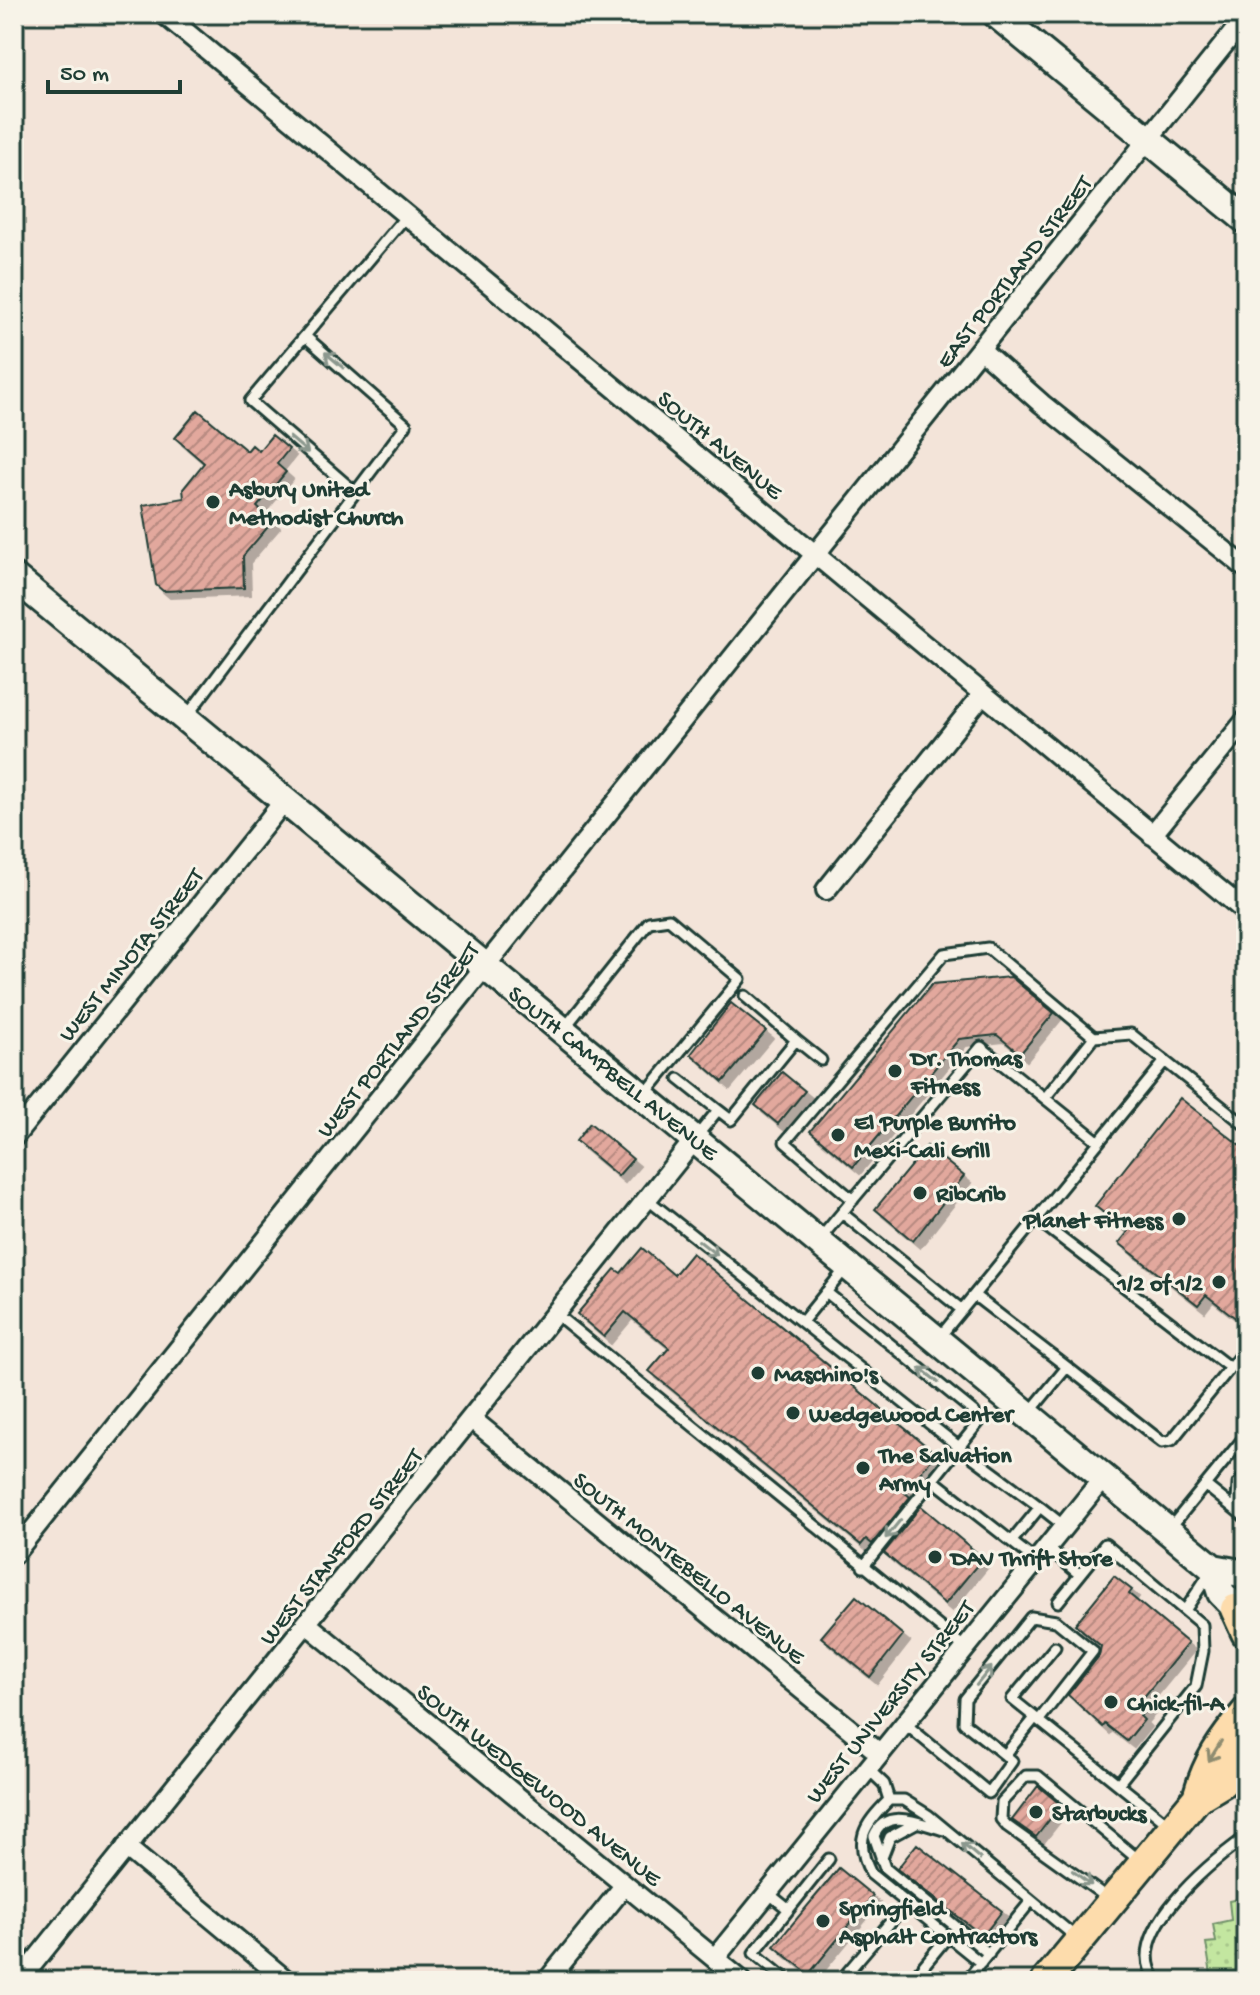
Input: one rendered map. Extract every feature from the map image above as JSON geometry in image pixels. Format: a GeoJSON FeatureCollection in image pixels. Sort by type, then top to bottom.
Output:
{"type":"FeatureCollection","features":[{"type":"Feature","properties":{"kind":"main road"},"geometry":{"type":"LineString","coordinates":[[996,14],[1246,220]]}},
{"type":"Feature","properties":{"kind":"main road","name":"SOUTH CAMPBELL AVENUE"},"geometry":{"type":"LineString","coordinates":[[16,581],[849,1264],[1213,1568],[1246,1574]]}},
{"type":"Feature","properties":{"kind":"main road","name":"SOUTH CAMPBELL AVENUE"},"geometry":{"type":"LineString","coordinates":[[1213,1568],[1221,1593],[1242,1620]]}},
{"type":"Feature","properties":{"kind":"main road"},"geometry":{"type":"LineString","coordinates":[[1197,1798],[1206,1765],[1243,1712]]}},
{"type":"Feature","properties":{"kind":"main road"},"geometry":{"type":"LineString","coordinates":[[1046,1981],[1197,1798],[1234,1776],[1246,1757]]}},
{"type":"Feature","properties":{"kind":"street","name":"SOUTH AVENUE"},"geometry":{"type":"LineString","coordinates":[[164,14],[1246,912]]}},
{"type":"Feature","properties":{"kind":"street","name":"EAST PORTLAND STREET"},"geometry":{"type":"LineString","coordinates":[[817,555],[1246,17]]}},
{"type":"Feature","properties":{"kind":"street"},"geometry":{"type":"LineString","coordinates":[[981,350],[1042,404],[1246,568]]}},
{"type":"Feature","properties":{"kind":"street","name":"WEST PORTLAND STREET"},"geometry":{"type":"LineString","coordinates":[[14,1554],[817,555]]}},
{"type":"Feature","properties":{"kind":"street"},"geometry":{"type":"LineString","coordinates":[[826,890],[982,695]]}},
{"type":"Feature","properties":{"kind":"street"},"geometry":{"type":"LineString","coordinates":[[1152,835],[1246,720]]}},
{"type":"Feature","properties":{"kind":"street","name":"WEST MINOTA STREET"},"geometry":{"type":"LineString","coordinates":[[14,1137],[284,801]]}},
{"type":"Feature","properties":{"kind":"street","name":"WEST STANFORD STREET"},"geometry":{"type":"LineString","coordinates":[[19,1981],[473,1420],[695,1139]]}},
{"type":"Feature","properties":{"kind":"street","name":"SOUTH MONTEBELLO AVENUE"},"geometry":{"type":"LineString","coordinates":[[473,1420],[872,1760]]}},
{"type":"Feature","properties":{"kind":"street","name":"WEST UNIVERSITY STREET"},"geometry":{"type":"LineString","coordinates":[[715,1958],[872,1760],[1104,1477]]}},
{"type":"Feature","properties":{"kind":"street","name":"SOUTH WEDGEWOOD AVENUE"},"geometry":{"type":"LineString","coordinates":[[307,1624],[742,1981]]}},
{"type":"Feature","properties":{"kind":"street"},"geometry":{"type":"LineString","coordinates":[[126,1847],[287,1981]]}},
{"type":"Feature","properties":{"kind":"street"},"geometry":{"type":"LineString","coordinates":[[547,1981],[624,1886]]}},
{"type":"Feature","properties":{"kind":"lane"},"geometry":{"type":"LineString","coordinates":[[355,492],[250,401],[407,215]]}},
{"type":"Feature","properties":{"kind":"lane"},"geometry":{"type":"LineString","coordinates":[[185,718],[404,428],[404,420],[306,337]]}},
{"type":"Feature","properties":{"kind":"lane"},"geometry":{"type":"LineString","coordinates":[[563,1031],[649,922],[669,919],[740,979],[643,1096]]}},
{"type":"Feature","properties":{"kind":"lane"},"geometry":{"type":"LineString","coordinates":[[853,1200],[785,1142],[944,954],[988,948],[1094,1037],[1131,1034],[1246,1126]]}},
{"type":"Feature","properties":{"kind":"lane"},"geometry":{"type":"LineString","coordinates":[[745,996],[821,1060]]}},
{"type":"Feature","properties":{"kind":"lane"},"geometry":{"type":"LineString","coordinates":[[1045,1098],[1094,1037]]}},
{"type":"Feature","properties":{"kind":"lane"},"geometry":{"type":"LineString","coordinates":[[679,1079],[731,1120],[796,1040]]}},
{"type":"Feature","properties":{"kind":"lane"},"geometry":{"type":"LineString","coordinates":[[819,1240],[981,1047],[1098,1141]]}},
{"type":"Feature","properties":{"kind":"lane"},"geometry":{"type":"LineString","coordinates":[[938,1339],[1165,1061]]}},
{"type":"Feature","properties":{"kind":"lane"},"geometry":{"type":"LineString","coordinates":[[695,1139],[718,1110]]}},
{"type":"Feature","properties":{"kind":"lane"},"geometry":{"type":"LineString","coordinates":[[647,1199],[959,1447],[1064,1526]]}},
{"type":"Feature","properties":{"kind":"lane"},"geometry":{"type":"LineString","coordinates":[[842,1213],[962,1310]]}},
{"type":"Feature","properties":{"kind":"lane"},"geometry":{"type":"LineString","coordinates":[[1035,1218],[1230,1368]]}},
{"type":"Feature","properties":{"kind":"lane"},"geometry":{"type":"LineString","coordinates":[[802,1322],[849,1264]]}},
{"type":"Feature","properties":{"kind":"lane"},"geometry":{"type":"LineString","coordinates":[[826,1292],[974,1412],[979,1422],[863,1567]]}},
{"type":"Feature","properties":{"kind":"lane"},"geometry":{"type":"LineString","coordinates":[[975,1296],[1162,1442],[1172,1440],[1184,1429],[1246,1348]]}},
{"type":"Feature","properties":{"kind":"lane"},"geometry":{"type":"LineString","coordinates":[[556,1314],[964,1647]]}},
{"type":"Feature","properties":{"kind":"lane"},"geometry":{"type":"LineString","coordinates":[[1028,1414],[1067,1367]]}},
{"type":"Feature","properties":{"kind":"lane"},"geometry":{"type":"LineString","coordinates":[[1168,1531],[1246,1435]]}},
{"type":"Feature","properties":{"kind":"lane"},"geometry":{"type":"LineString","coordinates":[[1246,1475],[1238,1484],[1237,1502],[1246,1509]]}},
{"type":"Feature","properties":{"kind":"lane"},"geometry":{"type":"LineString","coordinates":[[933,1480],[1012,1541],[1080,1575]]}},
{"type":"Feature","properties":{"kind":"lane"},"geometry":{"type":"LineString","coordinates":[[1205,1485],[1246,1518]]}},
{"type":"Feature","properties":{"kind":"lane"},"geometry":{"type":"LineString","coordinates":[[1012,1541],[1040,1507]]}},
{"type":"Feature","properties":{"kind":"lane"},"geometry":{"type":"LineString","coordinates":[[1058,1602],[1105,1544],[1202,1625],[1203,1651],[1196,1686],[1118,1784]]}},
{"type":"Feature","properties":{"kind":"lane"},"geometry":{"type":"LineString","coordinates":[[1186,1609],[1213,1568]]}},
{"type":"Feature","properties":{"kind":"lane"},"geometry":{"type":"LineString","coordinates":[[903,1722],[989,1793],[1012,1761],[964,1723],[965,1699],[1031,1617],[1056,1621],[1093,1651],[1005,1755]]}},
{"type":"Feature","properties":{"kind":"lane"},"geometry":{"type":"LineString","coordinates":[[1055,1647],[1012,1699],[1172,1827]]}},
{"type":"Feature","properties":{"kind":"lane"},"geometry":{"type":"LineString","coordinates":[[872,1760],[889,1800]]}},
{"type":"Feature","properties":{"kind":"lane"},"geometry":{"type":"LineString","coordinates":[[1112,1901],[1007,1826],[1001,1819],[1000,1810],[1012,1790],[1026,1776],[1038,1776],[1143,1863]]}},
{"type":"Feature","properties":{"kind":"lane"},"geometry":{"type":"LineString","coordinates":[[999,1779],[1012,1790]]}},
{"type":"Feature","properties":{"kind":"lane"},"geometry":{"type":"LineString","coordinates":[[981,1963],[871,1874],[862,1856],[867,1824],[889,1800],[904,1800],[947,1831],[1080,1940]]}},
{"type":"Feature","properties":{"kind":"lane"},"geometry":{"type":"LineString","coordinates":[[947,1831],[895,1818],[877,1828],[874,1836],[881,1860],[894,1877],[989,1954]]}},
{"type":"Feature","properties":{"kind":"lane"},"geometry":{"type":"LineString","coordinates":[[881,1860],[890,1837],[916,1823]]}},
{"type":"Feature","properties":{"kind":"lane"},"geometry":{"type":"LineString","coordinates":[[1157,1981],[1149,1956],[1155,1932],[1171,1904],[1215,1860],[1246,1837]]}},
{"type":"Feature","properties":{"kind":"lane"},"geometry":{"type":"LineString","coordinates":[[788,1981],[754,1953],[829,1859]]}},
{"type":"Feature","properties":{"kind":"lane"},"geometry":{"type":"LineString","coordinates":[[767,1892],[788,1909]]}},
{"type":"Feature","properties":{"kind":"lane"},"geometry":{"type":"LineString","coordinates":[[966,1981],[1031,1901]]}},
{"type":"Feature","properties":{"kind":"lane"},"geometry":{"type":"LineString","coordinates":[[840,1981],[899,1912]]}},
{"type":"Feature","properties":{"kind":"lane"},"geometry":{"type":"LineString","coordinates":[[911,1981],[948,1936]]}},
{"type":"Feature","properties":{"kind":"green space"},"geometry":{"type":"Polygon","coordinates":[[[1246,1897],[1246,1981],[1212,1981],[1206,1943],[1216,1942],[1213,1924],[1231,1920],[1229,1901],[1246,1897]]]}},
{"type":"Feature","properties":{"kind":"building","name":"Asbury United Methodist Church"},"geometry":{"type":"Polygon","coordinates":[[[198,410],[247,451],[252,445],[259,451],[272,435],[289,449],[277,464],[286,472],[257,507],[273,521],[243,556],[244,588],[163,591],[156,585],[143,505],[184,498],[183,489],[204,463],[175,438],[198,410]]]}},
{"type":"Feature","properties":{"kind":"building"},"geometry":{"type":"Polygon","coordinates":[[[1011,977],[1054,1013],[1020,1054],[997,1035],[959,1039],[853,1167],[810,1131],[932,984],[1011,977]]]}},
{"type":"Feature","properties":{"kind":"building"},"geometry":{"type":"Polygon","coordinates":[[[731,1003],[766,1031],[723,1082],[691,1054],[731,1003]]]}},
{"type":"Feature","properties":{"kind":"building"},"geometry":{"type":"Polygon","coordinates":[[[782,1072],[805,1091],[778,1124],[755,1105],[782,1072]]]}},
{"type":"Feature","properties":{"kind":"building","name":"Planet Fitness"},"geometry":{"type":"Polygon","coordinates":[[[1180,1098],[1246,1150],[1246,1311],[1238,1320],[1206,1295],[1198,1305],[1119,1243],[1128,1232],[1095,1206],[1180,1098]]]}},
{"type":"Feature","properties":{"kind":"building"},"geometry":{"type":"Polygon","coordinates":[[[590,1123],[633,1159],[618,1176],[576,1141],[590,1123]]]}},
{"type":"Feature","properties":{"kind":"building","name":"RibCrib"},"geometry":{"type":"Polygon","coordinates":[[[927,1146],[964,1176],[913,1241],[875,1209],[927,1146]]]}},
{"type":"Feature","properties":{"kind":"building","name":"Wedgewood Center"},"geometry":{"type":"Polygon","coordinates":[[[642,1248],[674,1275],[692,1253],[936,1454],[904,1492],[910,1497],[872,1544],[866,1539],[861,1545],[649,1371],[669,1348],[625,1312],[604,1337],[577,1314],[615,1269],[621,1273],[642,1248]]]}},
{"type":"Feature","properties":{"kind":"building","name":"DAV Thrift Store"},"geometry":{"type":"Polygon","coordinates":[[[921,1506],[983,1558],[945,1604],[884,1553],[921,1506]]]}},
{"type":"Feature","properties":{"kind":"building"},"geometry":{"type":"Polygon","coordinates":[[[1114,1576],[1132,1590],[1129,1594],[1188,1643],[1142,1699],[1150,1705],[1140,1716],[1144,1720],[1127,1741],[1105,1724],[1103,1727],[1068,1695],[1099,1656],[1101,1646],[1075,1624],[1114,1576]]]}},
{"type":"Feature","properties":{"kind":"building"},"geometry":{"type":"Polygon","coordinates":[[[856,1596],[903,1635],[870,1677],[821,1637],[856,1596]]]}},
{"type":"Feature","properties":{"kind":"building","name":"Starbucks"},"geometry":{"type":"Polygon","coordinates":[[[1038,1786],[1061,1805],[1036,1837],[1012,1820],[1038,1786]]]}},
{"type":"Feature","properties":{"kind":"building"},"geometry":{"type":"Polygon","coordinates":[[[917,1844],[1002,1911],[983,1936],[897,1869],[917,1844]]]}},
{"type":"Feature","properties":{"kind":"building","name":"Springfield Asphalt Contractors"},"geometry":{"type":"Polygon","coordinates":[[[839,1868],[873,1896],[809,1974],[774,1946],[839,1868]]]}},
{"type":"Feature","properties":{"kind":"place","name":"Asbury United Methodist Church"},"geometry":{"type":"Point","coordinates":[213,502]}},
{"type":"Feature","properties":{"kind":"place","name":"Dr. Thomas Fitness"},"geometry":{"type":"Point","coordinates":[895,1071]}},
{"type":"Feature","properties":{"kind":"place","name":"El Purple Burrito Mexi-Cali Grill"},"geometry":{"type":"Point","coordinates":[838,1135]}},
{"type":"Feature","properties":{"kind":"place","name":"RibCrib"},"geometry":{"type":"Point","coordinates":[920,1193]}},
{"type":"Feature","properties":{"kind":"place","name":"Planet Fitness"},"geometry":{"type":"Point","coordinates":[1179,1219]}},
{"type":"Feature","properties":{"kind":"place","name":"1/2 of 1/2"},"geometry":{"type":"Point","coordinates":[1219,1282]}},
{"type":"Feature","properties":{"kind":"place","name":"Maschino's"},"geometry":{"type":"Point","coordinates":[758,1373]}},
{"type":"Feature","properties":{"kind":"place","name":"Wedgewood Center"},"geometry":{"type":"Point","coordinates":[793,1413]}},
{"type":"Feature","properties":{"kind":"place","name":"The Salvation Army"},"geometry":{"type":"Point","coordinates":[863,1468]}},
{"type":"Feature","properties":{"kind":"place","name":"DAV Thrift Store"},"geometry":{"type":"Point","coordinates":[935,1557]}},
{"type":"Feature","properties":{"kind":"place","name":"Chick-fil-A"},"geometry":{"type":"Point","coordinates":[1111,1702]}},
{"type":"Feature","properties":{"kind":"place","name":"Starbucks"},"geometry":{"type":"Point","coordinates":[1036,1812]}},
{"type":"Feature","properties":{"kind":"place","name":"Springfield Asphalt Contractors"},"geometry":{"type":"Point","coordinates":[823,1921]}}]}
